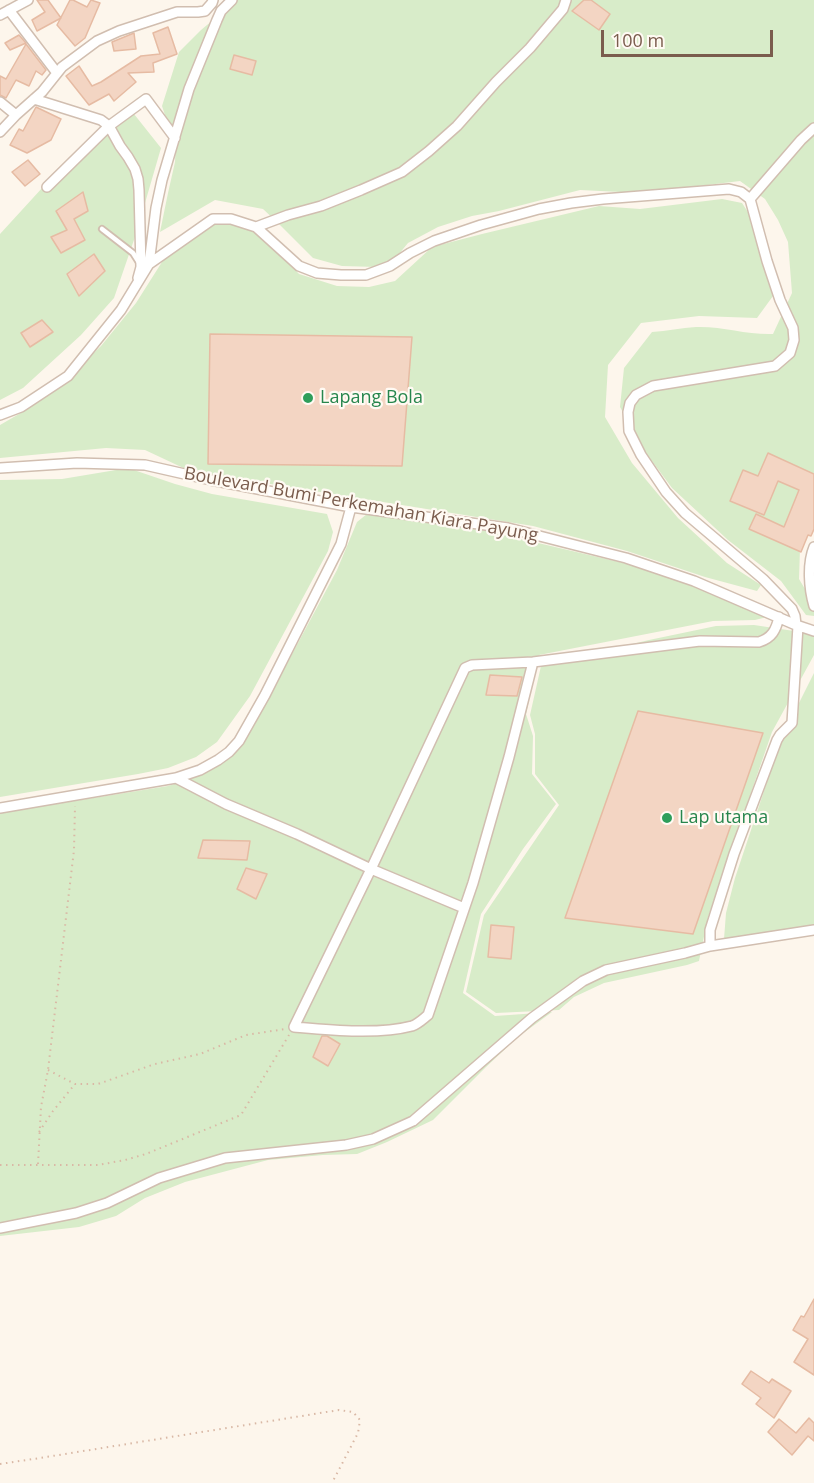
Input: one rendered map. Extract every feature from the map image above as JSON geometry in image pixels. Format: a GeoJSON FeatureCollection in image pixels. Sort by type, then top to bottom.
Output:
{"type":"FeatureCollection","features":[{"type":"Feature","properties":{"kind":"street"},"geometry":{"type":"LineString","coordinates":[[28,0],[4,13],[57,73]]}},
{"type":"Feature","properties":{"kind":"street"},"geometry":{"type":"LineString","coordinates":[[0,132],[34,99],[62,67],[97,41],[119,31],[177,12],[205,11],[213,0]]}},
{"type":"Feature","properties":{"kind":"street"},"geometry":{"type":"LineString","coordinates":[[0,415],[21,407],[68,375],[135,290],[145,265],[162,180],[189,90],[221,11],[232,0]]}},
{"type":"Feature","properties":{"kind":"street"},"geometry":{"type":"LineString","coordinates":[[256,227],[331,202],[402,172],[457,126],[496,82],[531,48],[563,9],[566,0]]}},
{"type":"Feature","properties":{"kind":"street"},"geometry":{"type":"LineString","coordinates":[[34,99],[85,114],[110,126],[132,163],[138,179],[145,265]]}},
{"type":"Feature","properties":{"kind":"street"},"geometry":{"type":"LineString","coordinates":[[47,187],[110,126],[146,99],[175,138]]}},
{"type":"Feature","properties":{"kind":"street"},"geometry":{"type":"LineString","coordinates":[[0,102],[16,115]]}},
{"type":"Feature","properties":{"kind":"street"},"geometry":{"type":"LineString","coordinates":[[750,199],[814,128]]}},
{"type":"Feature","properties":{"kind":"street"},"geometry":{"type":"LineString","coordinates":[[145,265],[213,219],[231,219],[256,227],[299,266],[317,273],[366,275],[390,266],[434,241],[481,225],[561,205],[603,198],[729,189],[741,192],[750,199],[767,261],[780,300],[793,328],[794,339],[790,353],[775,366],[653,386],[636,395],[630,403],[628,412],[629,431],[641,455],[666,492],[685,513],[763,579],[792,609],[797,626],[793,719],[777,740],[734,854],[710,930],[710,946]]}},
{"type":"Feature","properties":{"kind":"street","name":"Boulevard Bumi Perkemahan Kiara Payung"},"geometry":{"type":"LineString","coordinates":[[0,468],[77,463],[145,465],[351,507],[508,528],[616,555],[694,581],[797,626],[814,631]]}},
{"type":"Feature","properties":{"kind":"street"},"geometry":{"type":"LineString","coordinates":[[0,808],[176,778],[200,770],[229,752],[239,741],[265,695],[341,544],[351,507]]}},
{"type":"Feature","properties":{"kind":"street"},"geometry":{"type":"LineString","coordinates":[[814,547],[810,578],[814,606]]}},
{"type":"Feature","properties":{"kind":"street"},"geometry":{"type":"LineString","coordinates":[[533,662],[473,883],[428,1015],[413,1025],[387,1030],[342,1031],[294,1027],[465,668],[472,665],[533,662],[700,640],[759,642],[766,640],[776,630],[779,617]]}},
{"type":"Feature","properties":{"kind":"street"},"geometry":{"type":"LineString","coordinates":[[176,778],[216,799],[371,869],[464,908]]}},
{"type":"Feature","properties":{"kind":"street"},"geometry":{"type":"LineString","coordinates":[[0,1227],[76,1213],[107,1203],[159,1179],[225,1158],[346,1145],[373,1139],[413,1121],[532,1018],[583,981],[606,970],[710,946],[814,930]]}},
{"type":"Feature","properties":{"kind":"lane"},"geometry":{"type":"LineString","coordinates":[[102,229],[145,265]]}},
{"type":"Feature","properties":{"kind":"path"},"geometry":{"type":"LineString","coordinates":[[38,1164],[38,1133],[48,1070],[74,850],[75,796]]}},
{"type":"Feature","properties":{"kind":"path"},"geometry":{"type":"LineString","coordinates":[[48,1070],[75,1084],[98,1084],[155,1064],[200,1054],[246,1035],[294,1027]]}},
{"type":"Feature","properties":{"kind":"path"},"geometry":{"type":"LineString","coordinates":[[0,1165],[98,1165],[125,1160],[146,1154],[241,1115],[294,1027]]}},
{"type":"Feature","properties":{"kind":"path"},"geometry":{"type":"LineString","coordinates":[[38,1133],[75,1084]]}},
{"type":"Feature","properties":{"kind":"path"},"geometry":{"type":"LineString","coordinates":[[0,1464],[339,1410],[352,1412],[360,1420],[358,1433],[332,1483]]}},
{"type":"Feature","properties":{"kind":"green space"},"geometry":{"type":"Polygon","coordinates":[[[237,0],[814,0],[814,526],[800,549],[799,579],[814,604],[814,616],[806,615],[781,581],[728,540],[672,488],[643,449],[620,407],[624,368],[652,332],[706,327],[773,334],[792,293],[788,242],[765,199],[740,181],[641,193],[580,190],[472,216],[438,227],[408,243],[394,260],[377,267],[342,266],[313,258],[263,209],[215,200],[160,232],[175,162],[176,139],[162,106],[179,52],[237,0]]]}},
{"type":"Feature","properties":{"kind":"green space"},"geometry":{"type":"Polygon","coordinates":[[[134,114],[161,148],[136,234],[114,298],[81,335],[23,388],[0,400],[0,234],[43,187],[114,123],[134,114]]]}},
{"type":"Feature","properties":{"kind":"green space"},"geometry":{"type":"Polygon","coordinates":[[[722,199],[742,203],[761,232],[772,266],[773,296],[757,318],[699,316],[641,323],[608,365],[605,417],[632,463],[678,518],[727,563],[761,585],[757,591],[705,577],[627,551],[533,526],[194,473],[145,450],[106,448],[0,458],[0,425],[26,410],[66,379],[101,346],[136,303],[162,262],[178,247],[214,221],[253,227],[299,274],[337,286],[369,287],[395,281],[432,247],[482,234],[599,206],[640,209],[722,199]]]}},
{"type":"Feature","properties":{"kind":"green space"},"geometry":{"type":"Polygon","coordinates":[[[128,468],[212,494],[327,514],[333,532],[328,551],[250,696],[217,742],[196,757],[168,768],[0,797],[0,480],[62,479],[128,468]]]}},
{"type":"Feature","properties":{"kind":"green space"},"geometry":{"type":"Polygon","coordinates":[[[367,514],[487,531],[636,566],[767,611],[767,617],[755,620],[713,621],[539,655],[526,714],[533,736],[532,774],[556,804],[523,849],[481,914],[463,993],[495,1016],[552,1012],[518,1037],[433,1120],[357,1154],[268,1160],[185,1182],[145,1198],[116,1216],[79,1227],[0,1236],[0,813],[168,786],[190,779],[232,746],[260,714],[337,570],[357,522],[367,514]]]}},
{"type":"Feature","properties":{"kind":"green space"},"geometry":{"type":"Polygon","coordinates":[[[754,625],[814,634],[814,655],[772,732],[708,917],[699,961],[604,983],[574,997],[559,1010],[496,1013],[466,992],[484,915],[559,805],[535,774],[535,734],[530,715],[541,666],[716,626],[754,625]]]}},
{"type":"Feature","properties":{"kind":"green space"},"geometry":{"type":"Polygon","coordinates":[[[814,673],[814,925],[724,939],[726,913],[735,878],[782,737],[814,673]]]}},
{"type":"Feature","properties":{"kind":"building"},"geometry":{"type":"Polygon","coordinates":[[[37,0],[48,0],[61,18],[37,31],[32,20],[45,12],[37,0]]]}},
{"type":"Feature","properties":{"kind":"building"},"geometry":{"type":"Polygon","coordinates":[[[70,0],[87,7],[91,0],[100,3],[85,38],[75,46],[57,25],[70,0]]]}},
{"type":"Feature","properties":{"kind":"building"},"geometry":{"type":"Polygon","coordinates":[[[584,0],[591,0],[610,14],[599,30],[572,11],[584,0]]]}},
{"type":"Feature","properties":{"kind":"building"},"geometry":{"type":"Polygon","coordinates":[[[168,27],[177,54],[153,63],[154,72],[128,73],[136,82],[114,101],[109,94],[89,105],[66,76],[79,66],[92,86],[141,56],[160,54],[153,33],[168,27]]]}},
{"type":"Feature","properties":{"kind":"building"},"geometry":{"type":"Polygon","coordinates":[[[134,33],[136,49],[114,51],[112,42],[134,33]]]}},
{"type":"Feature","properties":{"kind":"building"},"geometry":{"type":"Polygon","coordinates":[[[19,35],[26,43],[10,50],[5,43],[19,35]]]}},
{"type":"Feature","properties":{"kind":"building"},"geometry":{"type":"Polygon","coordinates":[[[26,44],[46,70],[42,75],[36,71],[29,86],[16,80],[6,98],[0,95],[0,76],[6,79],[26,44]]]}},
{"type":"Feature","properties":{"kind":"building"},"geometry":{"type":"Polygon","coordinates":[[[234,55],[256,61],[252,75],[230,69],[234,55]]]}},
{"type":"Feature","properties":{"kind":"building"},"geometry":{"type":"Polygon","coordinates":[[[36,107],[61,119],[51,140],[27,153],[10,145],[19,129],[23,131],[36,107]]]}},
{"type":"Feature","properties":{"kind":"building"},"geometry":{"type":"Polygon","coordinates":[[[28,160],[40,174],[25,186],[12,172],[28,160]]]}},
{"type":"Feature","properties":{"kind":"building"},"geometry":{"type":"Polygon","coordinates":[[[83,192],[88,211],[74,219],[85,240],[61,253],[51,237],[67,230],[56,211],[83,192]]]}},
{"type":"Feature","properties":{"kind":"building"},"geometry":{"type":"Polygon","coordinates":[[[94,254],[105,271],[79,296],[67,274],[94,254]]]}},
{"type":"Feature","properties":{"kind":"building"},"geometry":{"type":"Polygon","coordinates":[[[42,320],[53,332],[30,347],[21,333],[42,320]]]}},
{"type":"Feature","properties":{"kind":"building","name":"Lapang Bola"},"geometry":{"type":"Polygon","coordinates":[[[210,334],[412,337],[402,466],[208,464],[210,334]]]}},
{"type":"Feature","properties":{"kind":"building"},"geometry":{"type":"Polygon","coordinates":[[[768,453],[814,474],[814,529],[811,536],[808,535],[801,552],[749,529],[756,514],[784,527],[799,490],[778,481],[764,515],[730,501],[743,470],[758,476],[768,453]]]}},
{"type":"Feature","properties":{"kind":"building"},"geometry":{"type":"Polygon","coordinates":[[[490,675],[522,677],[517,696],[486,695],[490,675]]]}},
{"type":"Feature","properties":{"kind":"building","name":"Lap utama"},"geometry":{"type":"Polygon","coordinates":[[[638,711],[763,733],[693,934],[565,918],[638,711]]]}},
{"type":"Feature","properties":{"kind":"building"},"geometry":{"type":"Polygon","coordinates":[[[203,840],[250,841],[247,860],[198,858],[203,840]]]}},
{"type":"Feature","properties":{"kind":"building"},"geometry":{"type":"Polygon","coordinates":[[[246,868],[267,874],[256,899],[237,889],[246,868]]]}},
{"type":"Feature","properties":{"kind":"building"},"geometry":{"type":"Polygon","coordinates":[[[491,925],[514,927],[511,959],[488,957],[491,925]]]}},
{"type":"Feature","properties":{"kind":"building"},"geometry":{"type":"Polygon","coordinates":[[[322,1036],[327,1036],[340,1044],[328,1066],[313,1057],[322,1036]]]}},
{"type":"Feature","properties":{"kind":"building"},"geometry":{"type":"Polygon","coordinates":[[[814,1299],[814,1375],[794,1362],[808,1339],[793,1330],[801,1316],[804,1317],[814,1299]]]}},
{"type":"Feature","properties":{"kind":"building"},"geometry":{"type":"Polygon","coordinates":[[[751,1371],[769,1383],[772,1379],[791,1391],[774,1418],[756,1404],[761,1398],[742,1384],[751,1371]]]}},
{"type":"Feature","properties":{"kind":"building"},"geometry":{"type":"Polygon","coordinates":[[[809,1418],[814,1423],[814,1441],[808,1436],[792,1455],[768,1432],[779,1419],[796,1433],[809,1418]]]}},
{"type":"Feature","properties":{"kind":"place","name":"Lapang Bola"},"geometry":{"type":"Point","coordinates":[308,398]}},
{"type":"Feature","properties":{"kind":"place","name":"Lap utama"},"geometry":{"type":"Point","coordinates":[667,818]}}]}
